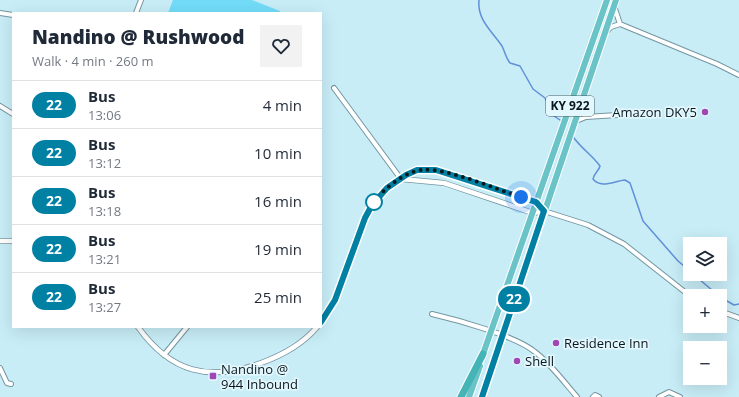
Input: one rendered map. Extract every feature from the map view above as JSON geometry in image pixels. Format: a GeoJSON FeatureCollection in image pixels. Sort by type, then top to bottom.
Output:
{"type":"FeatureCollection","features":[{"type":"Feature","properties":{"kind":"highway","name":"KY 922"},"geometry":{"type":"LineString","coordinates":[[469,397],[490,332],[607,0]]}},
{"type":"Feature","properties":{"kind":"highway","name":"KY 922"},"geometry":{"type":"LineString","coordinates":[[482,397],[580,103],[616,1]]}},
{"type":"Feature","properties":{"kind":"highway"},"geometry":{"type":"LineString","coordinates":[[461,397],[466,390],[483,354]]}},
{"type":"Feature","properties":{"kind":"street"},"geometry":{"type":"LineString","coordinates":[[136,12],[141,0]]}},
{"type":"Feature","properties":{"kind":"street"},"geometry":{"type":"LineString","coordinates":[[616,1],[614,12],[620,24]]}},
{"type":"Feature","properties":{"kind":"street"},"geometry":{"type":"LineString","coordinates":[[0,13],[12,15]]}},
{"type":"Feature","properties":{"kind":"street"},"geometry":{"type":"LineString","coordinates":[[604,35],[611,27],[620,24],[717,64],[739,75]]}},
{"type":"Feature","properties":{"kind":"street"},"geometry":{"type":"LineString","coordinates":[[334,88],[401,179],[444,183],[532,213],[544,211],[588,225],[624,244],[683,290]]}},
{"type":"Feature","properties":{"kind":"street"},"geometry":{"type":"LineString","coordinates":[[580,103],[593,117]]}},
{"type":"Feature","properties":{"kind":"street"},"geometry":{"type":"LineString","coordinates":[[0,106],[12,113]]}},
{"type":"Feature","properties":{"kind":"street"},"geometry":{"type":"LineString","coordinates":[[573,124],[577,120],[593,117],[633,114]]}},
{"type":"Feature","properties":{"kind":"street"},"geometry":{"type":"LineString","coordinates":[[322,320],[335,300],[365,218],[372,205],[387,188],[417,170],[436,170],[536,202],[544,211]]}},
{"type":"Feature","properties":{"kind":"street"},"geometry":{"type":"LineString","coordinates":[[0,241],[12,241]]}},
{"type":"Feature","properties":{"kind":"street"},"geometry":{"type":"LineString","coordinates":[[432,314],[523,344],[535,352],[577,397]]}},
{"type":"Feature","properties":{"kind":"street"},"geometry":{"type":"LineString","coordinates":[[727,314],[739,318]]}},
{"type":"Feature","properties":{"kind":"street"},"geometry":{"type":"LineString","coordinates":[[139,328],[151,345],[164,355],[183,366],[196,370],[213,372],[237,370],[287,353],[303,341],[316,328]]}},
{"type":"Feature","properties":{"kind":"street"},"geometry":{"type":"LineString","coordinates":[[164,355],[187,328]]}},
{"type":"Feature","properties":{"kind":"street"},"geometry":{"type":"LineString","coordinates":[[0,368],[7,383],[11,384]]}},
{"type":"Feature","properties":{"kind":"street"},"geometry":{"type":"LineString","coordinates":[[659,397],[669,392],[680,397]]}},
{"type":"Feature","properties":{"kind":"street"},"geometry":{"type":"LineString","coordinates":[[593,397],[595,395],[599,397]]}},
{"type":"Feature","properties":{"kind":"shaded area"},"geometry":{"type":"Polygon","coordinates":[[[173,0],[252,0],[280,11],[280,12],[168,12],[173,0]]]}},
{"type":"Feature","properties":{"kind":"waterway"},"geometry":{"type":"LineString","coordinates":[[479,0],[480,14],[486,25],[502,46],[510,63],[520,66],[533,89],[545,98],[554,116],[560,120]]}},
{"type":"Feature","properties":{"kind":"waterway"},"geometry":{"type":"LineString","coordinates":[[574,138],[600,166],[594,175],[593,179],[596,182],[600,184],[608,184],[625,180],[630,183],[643,221],[683,265]]}},
{"type":"Feature","properties":{"kind":"waterway"},"geometry":{"type":"LineString","coordinates":[[701,281],[711,289]]}},
{"type":"Feature","properties":{"kind":"waterway"},"geometry":{"type":"LineString","coordinates":[[727,301],[734,305],[739,304]]}},
{"type":"Feature","properties":{"kind":"bus line","name":"22"},"geometry":{"type":"LineString","coordinates":[[322,321],[335,300],[342,285],[365,218],[372,205],[379,195],[394,182],[406,175],[417,170],[436,170],[536,202],[544,211],[482,397]]}},
{"type":"Feature","properties":{"kind":"place","name":"Amazon DKY5"},"geometry":{"type":"Point","coordinates":[705,112]}},
{"type":"Feature","properties":{"kind":"place","name":"Residence Inn"},"geometry":{"type":"Point","coordinates":[556,343]}},
{"type":"Feature","properties":{"kind":"place","name":"Shell"},"geometry":{"type":"Point","coordinates":[517,361]}},
{"type":"Feature","properties":{"kind":"place","name":"Nandino @ 944 Inbound"},"geometry":{"type":"Point","coordinates":[213,376]}},
{"type":"Feature","properties":{"kind":"route"},"geometry":{"type":"LineString","coordinates":[[374,202],[379,195],[394,182],[414,171],[430,169],[445,172],[521,197]]}}]}
